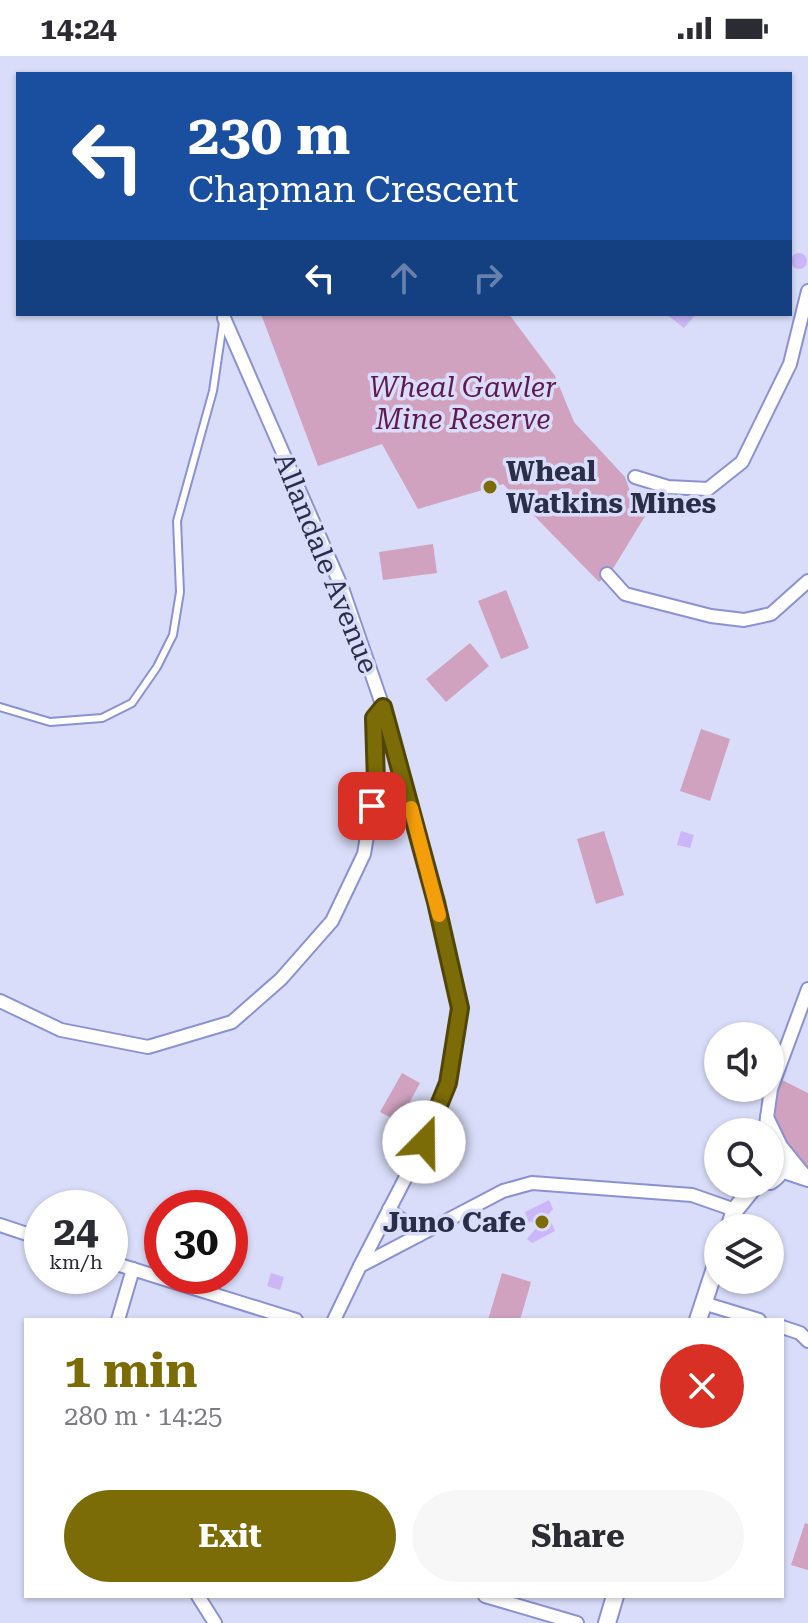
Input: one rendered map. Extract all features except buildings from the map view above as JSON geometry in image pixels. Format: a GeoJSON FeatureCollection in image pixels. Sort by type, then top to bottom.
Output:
{"type":"FeatureCollection","features":[{"type":"Feature","properties":{"kind":"street"},"geometry":{"type":"LineString","coordinates":[[635,477],[668,487],[708,489],[742,462],[790,364],[808,291]]}},
{"type":"Feature","properties":{"kind":"street","name":"Allandale Avenue"},"geometry":{"type":"LineString","coordinates":[[224,318],[342,588],[383,707],[436,902],[460,1008],[448,1083],[424,1142],[335,1318]]}},
{"type":"Feature","properties":{"kind":"street"},"geometry":{"type":"LineString","coordinates":[[607,574],[625,594],[711,616],[744,620],[771,614],[808,581]]}},
{"type":"Feature","properties":{"kind":"street"},"geometry":{"type":"LineString","coordinates":[[0,1001],[61,1030],[148,1047],[232,1022],[281,979],[322,933],[345,894],[364,854],[376,782],[374,718],[383,707]]}},
{"type":"Feature","properties":{"kind":"street"},"geometry":{"type":"LineString","coordinates":[[766,1118],[808,989]]}},
{"type":"Feature","properties":{"kind":"street"},"geometry":{"type":"LineString","coordinates":[[766,1114],[781,1146],[808,1178]]}},
{"type":"Feature","properties":{"kind":"street"},"geometry":{"type":"LineString","coordinates":[[784,1176],[808,1178]]}},
{"type":"Feature","properties":{"kind":"street"},"geometry":{"type":"LineString","coordinates":[[360,1266],[503,1191],[532,1183],[692,1195],[735,1210]]}},
{"type":"Feature","properties":{"kind":"street"},"geometry":{"type":"LineString","coordinates":[[734,1214],[745,1198]]}},
{"type":"Feature","properties":{"kind":"street"},"geometry":{"type":"LineString","coordinates":[[389,1209],[419,1235]]}},
{"type":"Feature","properties":{"kind":"street"},"geometry":{"type":"LineString","coordinates":[[0,1225],[24,1233]]}},
{"type":"Feature","properties":{"kind":"street"},"geometry":{"type":"LineString","coordinates":[[128,1267],[290,1318]]}},
{"type":"Feature","properties":{"kind":"street"},"geometry":{"type":"LineString","coordinates":[[119,1318],[133,1269]]}},
{"type":"Feature","properties":{"kind":"street"},"geometry":{"type":"LineString","coordinates":[[699,1318],[706,1294]]}},
{"type":"Feature","properties":{"kind":"street"},"geometry":{"type":"LineString","coordinates":[[703,1303],[752,1318]]}},
{"type":"Feature","properties":{"kind":"street"},"geometry":{"type":"LineString","coordinates":[[784,1328],[800,1333],[808,1341]]}},
{"type":"Feature","properties":{"kind":"street"},"geometry":{"type":"LineString","coordinates":[[199,1598],[215,1623]]}},
{"type":"Feature","properties":{"kind":"street"},"geometry":{"type":"LineString","coordinates":[[492,1598],[577,1623]]}},
{"type":"Feature","properties":{"kind":"street"},"geometry":{"type":"LineString","coordinates":[[607,1623],[614,1598]]}},
{"type":"Feature","properties":{"kind":"lane"},"geometry":{"type":"LineString","coordinates":[[0,707],[50,722],[102,718],[132,703],[157,667],[173,635],[180,592],[177,521],[213,391],[224,318]]}},
{"type":"Feature","properties":{"kind":"green space","name":"Wheal Gawler Mine Reserve"},"geometry":{"type":"Polygon","coordinates":[[[262,316],[510,316],[555,376],[574,422],[625,477],[632,497],[647,513],[614,567],[599,582],[503,484],[418,509],[382,444],[318,466],[262,316]]]}},
{"type":"Feature","properties":{"kind":"green space"},"geometry":{"type":"Polygon","coordinates":[[[433,544],[437,573],[383,580],[379,552],[433,544]]]}},
{"type":"Feature","properties":{"kind":"green space"},"geometry":{"type":"Polygon","coordinates":[[[506,590],[529,648],[501,659],[478,601],[506,590]]]}},
{"type":"Feature","properties":{"kind":"green space"},"geometry":{"type":"Polygon","coordinates":[[[470,643],[489,666],[446,702],[426,679],[470,643]]]}},
{"type":"Feature","properties":{"kind":"green space"},"geometry":{"type":"Polygon","coordinates":[[[701,729],[730,739],[710,801],[680,791],[701,729]]]}},
{"type":"Feature","properties":{"kind":"green space"},"geometry":{"type":"Polygon","coordinates":[[[604,831],[624,895],[596,904],[577,839],[604,831]]]}},
{"type":"Feature","properties":{"kind":"green space"},"geometry":{"type":"Polygon","coordinates":[[[402,1073],[420,1083],[399,1122],[380,1112],[402,1073]]]}},
{"type":"Feature","properties":{"kind":"green space"},"geometry":{"type":"Polygon","coordinates":[[[784,1081],[808,1093],[808,1178],[784,1149],[784,1118],[772,1118],[773,1102],[784,1102],[784,1081]]]}},
{"type":"Feature","properties":{"kind":"green space"},"geometry":{"type":"Polygon","coordinates":[[[502,1273],[531,1282],[521,1318],[489,1318],[502,1273]]]}},
{"type":"Feature","properties":{"kind":"green space"},"geometry":{"type":"Polygon","coordinates":[[[805,1523],[808,1524],[808,1570],[791,1565],[805,1523]]]}},
{"type":"Feature","properties":{"kind":"slow traffic"},"geometry":{"type":"LineString","coordinates":[[411,808],[439,915]]}},
{"type":"Feature","properties":{"kind":"place","name":"Wheal Watkins Mines"},"geometry":{"type":"Point","coordinates":[490,487]}},
{"type":"Feature","properties":{"kind":"place","name":"Juno Cafe"},"geometry":{"type":"Point","coordinates":[542,1222]}},
{"type":"Feature","properties":{"kind":"route"},"geometry":{"type":"LineString","coordinates":[[372,806],[376,782],[374,718],[383,707],[436,902],[460,1008],[448,1083],[424,1142]]}}]}
